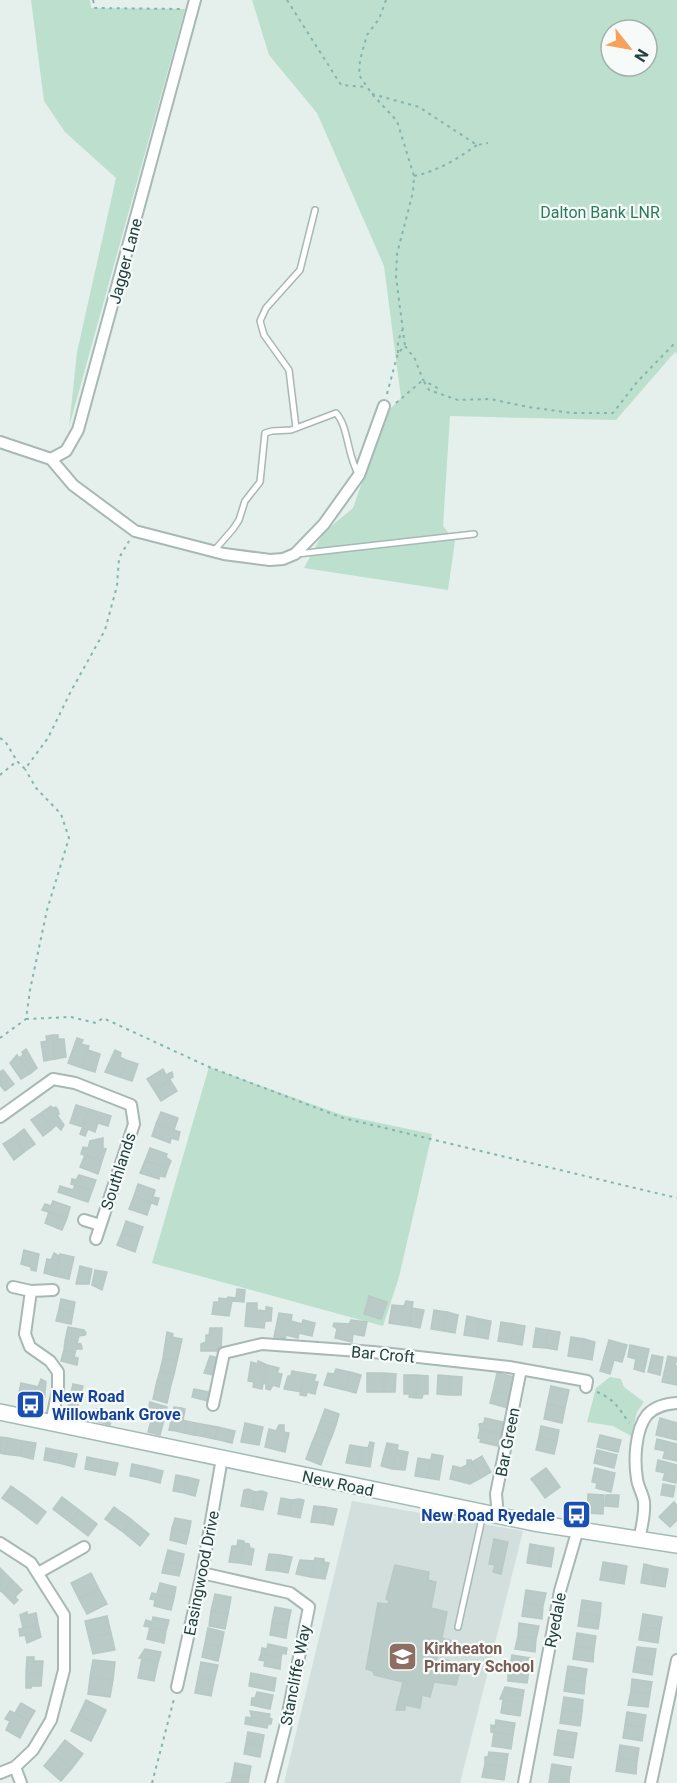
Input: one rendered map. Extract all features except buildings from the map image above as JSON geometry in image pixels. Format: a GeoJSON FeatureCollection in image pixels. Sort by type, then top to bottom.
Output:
{"type":"FeatureCollection","features":[{"type":"Feature","properties":{"kind":"street","name":"Jagger Lane"},"geometry":{"type":"LineString","coordinates":[[51,459],[66,451],[78,430],[194,5]]}},
{"type":"Feature","properties":{"kind":"street"},"geometry":{"type":"LineString","coordinates":[[0,442],[51,459],[73,485],[135,531],[213,552],[270,560],[283,559],[295,554],[324,524],[359,475],[384,406]]}},
{"type":"Feature","properties":{"kind":"street","name":"Southlands"},"geometry":{"type":"LineString","coordinates":[[0,1117],[53,1079],[75,1083],[131,1105],[134,1124],[96,1239]]}},
{"type":"Feature","properties":{"kind":"street"},"geometry":{"type":"LineString","coordinates":[[84,1220],[100,1225]]}},
{"type":"Feature","properties":{"kind":"street"},"geometry":{"type":"LineString","coordinates":[[13,1287],[31,1291],[53,1290]]}},
{"type":"Feature","properties":{"kind":"street"},"geometry":{"type":"LineString","coordinates":[[31,1291],[25,1334],[30,1347],[50,1361],[58,1372],[58,1390],[51,1423]]}},
{"type":"Feature","properties":{"kind":"street","name":"Bar Croft"},"geometry":{"type":"LineString","coordinates":[[213,1405],[224,1353],[262,1344],[521,1369],[587,1381],[586,1387]]}},
{"type":"Feature","properties":{"kind":"street","name":"Bar Green"},"geometry":{"type":"LineString","coordinates":[[490,1514],[521,1369]]}},
{"type":"Feature","properties":{"kind":"street"},"geometry":{"type":"LineString","coordinates":[[639,1539],[644,1517],[644,1500],[637,1481],[636,1459],[640,1432],[647,1415],[660,1405],[677,1402]]}},
{"type":"Feature","properties":{"kind":"street","name":"New Road"},"geometry":{"type":"LineString","coordinates":[[0,1412],[490,1514],[677,1545]]}},
{"type":"Feature","properties":{"kind":"street","name":"Easingwood Drive"},"geometry":{"type":"LineString","coordinates":[[177,1687],[202,1572],[222,1458]]}},
{"type":"Feature","properties":{"kind":"street","name":"Ryedale"},"geometry":{"type":"LineString","coordinates":[[524,1783],[560,1591],[578,1529]]}},
{"type":"Feature","properties":{"kind":"street"},"geometry":{"type":"LineString","coordinates":[[0,1543],[31,1563],[64,1615],[64,1671],[51,1720],[33,1750],[15,1767],[0,1773]]}},
{"type":"Feature","properties":{"kind":"street"},"geometry":{"type":"LineString","coordinates":[[38,1573],[84,1547]]}},
{"type":"Feature","properties":{"kind":"street","name":"Stancliffe Way"},"geometry":{"type":"LineString","coordinates":[[202,1572],[290,1593],[309,1607],[285,1728],[271,1783]]}},
{"type":"Feature","properties":{"kind":"street"},"geometry":{"type":"LineString","coordinates":[[651,1783],[677,1660]]}},
{"type":"Feature","properties":{"kind":"street"},"geometry":{"type":"LineString","coordinates":[[15,1767],[21,1783]]}},
{"type":"Feature","properties":{"kind":"lane"},"geometry":{"type":"LineString","coordinates":[[296,428],[289,370],[264,335],[260,321],[266,308],[300,270],[315,210]]}},
{"type":"Feature","properties":{"kind":"lane"},"geometry":{"type":"LineString","coordinates":[[213,552],[233,530],[245,501],[260,482],[265,433],[296,428],[333,413],[338,415],[351,458],[359,475]]}},
{"type":"Feature","properties":{"kind":"lane"},"geometry":{"type":"LineString","coordinates":[[295,554],[474,534]]}},
{"type":"Feature","properties":{"kind":"lane"},"geometry":{"type":"LineString","coordinates":[[458,1627],[490,1514]]}},
{"type":"Feature","properties":{"kind":"path"},"geometry":{"type":"LineString","coordinates":[[93,0],[95,8],[194,5]]}},
{"type":"Feature","properties":{"kind":"path"},"geometry":{"type":"LineString","coordinates":[[287,0],[341,85],[367,87]]}},
{"type":"Feature","properties":{"kind":"path"},"geometry":{"type":"LineString","coordinates":[[386,0],[379,19],[368,35],[360,60],[359,75],[372,94],[397,121],[414,176],[413,192],[397,254],[396,278],[405,346],[415,359],[429,390],[458,400],[490,399],[572,413],[613,413],[637,382],[673,345],[677,347]]}},
{"type":"Feature","properties":{"kind":"path"},"geometry":{"type":"LineString","coordinates":[[372,94],[419,107],[477,145]]}},
{"type":"Feature","properties":{"kind":"path"},"geometry":{"type":"LineString","coordinates":[[414,176],[437,169],[477,145],[488,144]]}},
{"type":"Feature","properties":{"kind":"path"},"geometry":{"type":"LineString","coordinates":[[384,406],[398,353],[402,327]]}},
{"type":"Feature","properties":{"kind":"path"},"geometry":{"type":"LineString","coordinates":[[398,353],[405,346]]}},
{"type":"Feature","properties":{"kind":"path"},"geometry":{"type":"LineString","coordinates":[[423,380],[441,390]]}},
{"type":"Feature","properties":{"kind":"path"},"geometry":{"type":"LineString","coordinates":[[381,417],[423,380]]}},
{"type":"Feature","properties":{"kind":"path"},"geometry":{"type":"LineString","coordinates":[[25,770],[48,738],[105,630],[117,586],[120,558],[135,531]]}},
{"type":"Feature","properties":{"kind":"path"},"geometry":{"type":"LineString","coordinates":[[0,738],[5,741],[36,788],[61,814],[69,838],[47,910],[26,1019]]}},
{"type":"Feature","properties":{"kind":"path"},"geometry":{"type":"LineString","coordinates":[[0,775],[17,761]]}},
{"type":"Feature","properties":{"kind":"path"},"geometry":{"type":"LineString","coordinates":[[0,1038],[26,1019],[71,1017],[96,1023],[103,1018],[209,1067],[343,1119],[677,1198]]}},
{"type":"Feature","properties":{"kind":"path"},"geometry":{"type":"LineString","coordinates":[[586,1387],[590,1391],[609,1397],[618,1405],[634,1429],[640,1432]]}},
{"type":"Feature","properties":{"kind":"path"},"geometry":{"type":"LineString","coordinates":[[152,1783],[177,1687]]}},
{"type":"Feature","properties":{"kind":"shaded area","name":"Kirkheaton Primary School"},"geometry":{"type":"Polygon","coordinates":[[[352,1501],[523,1531],[460,1783],[284,1783],[352,1501]]]}},
{"type":"Feature","properties":{"kind":"green space"},"geometry":{"type":"Polygon","coordinates":[[[31,0],[90,0],[91,8],[185,9],[69,427],[77,352],[116,178],[65,132],[44,101],[31,0]]]}},
{"type":"Feature","properties":{"kind":"green space","name":"Dalton Bank LNR"},"geometry":{"type":"Polygon","coordinates":[[[252,0],[677,0],[677,354],[675,352],[616,420],[450,416],[443,526],[455,541],[448,590],[304,568],[323,533],[353,508],[386,413],[401,398],[384,266],[317,113],[269,55],[252,0]]]}},
{"type":"Feature","properties":{"kind":"green space"},"geometry":{"type":"Polygon","coordinates":[[[209,1067],[342,1115],[432,1134],[399,1277],[383,1326],[152,1263],[209,1067]]]}},
{"type":"Feature","properties":{"kind":"green space"},"geometry":{"type":"Polygon","coordinates":[[[610,1377],[621,1379],[624,1387],[644,1402],[637,1412],[631,1436],[613,1426],[587,1422],[596,1388],[610,1377]]]}},
{"type":"Feature","properties":{"kind":"place","name":"New Road Willowbank Grove"},"geometry":{"type":"Point","coordinates":[31,1405]}},
{"type":"Feature","properties":{"kind":"place","name":"New Road Ryedale"},"geometry":{"type":"Point","coordinates":[576,1515]}},
{"type":"Feature","properties":{"kind":"place","name":"Kirkheaton Primary School"},"geometry":{"type":"Point","coordinates":[403,1657]}}]}
